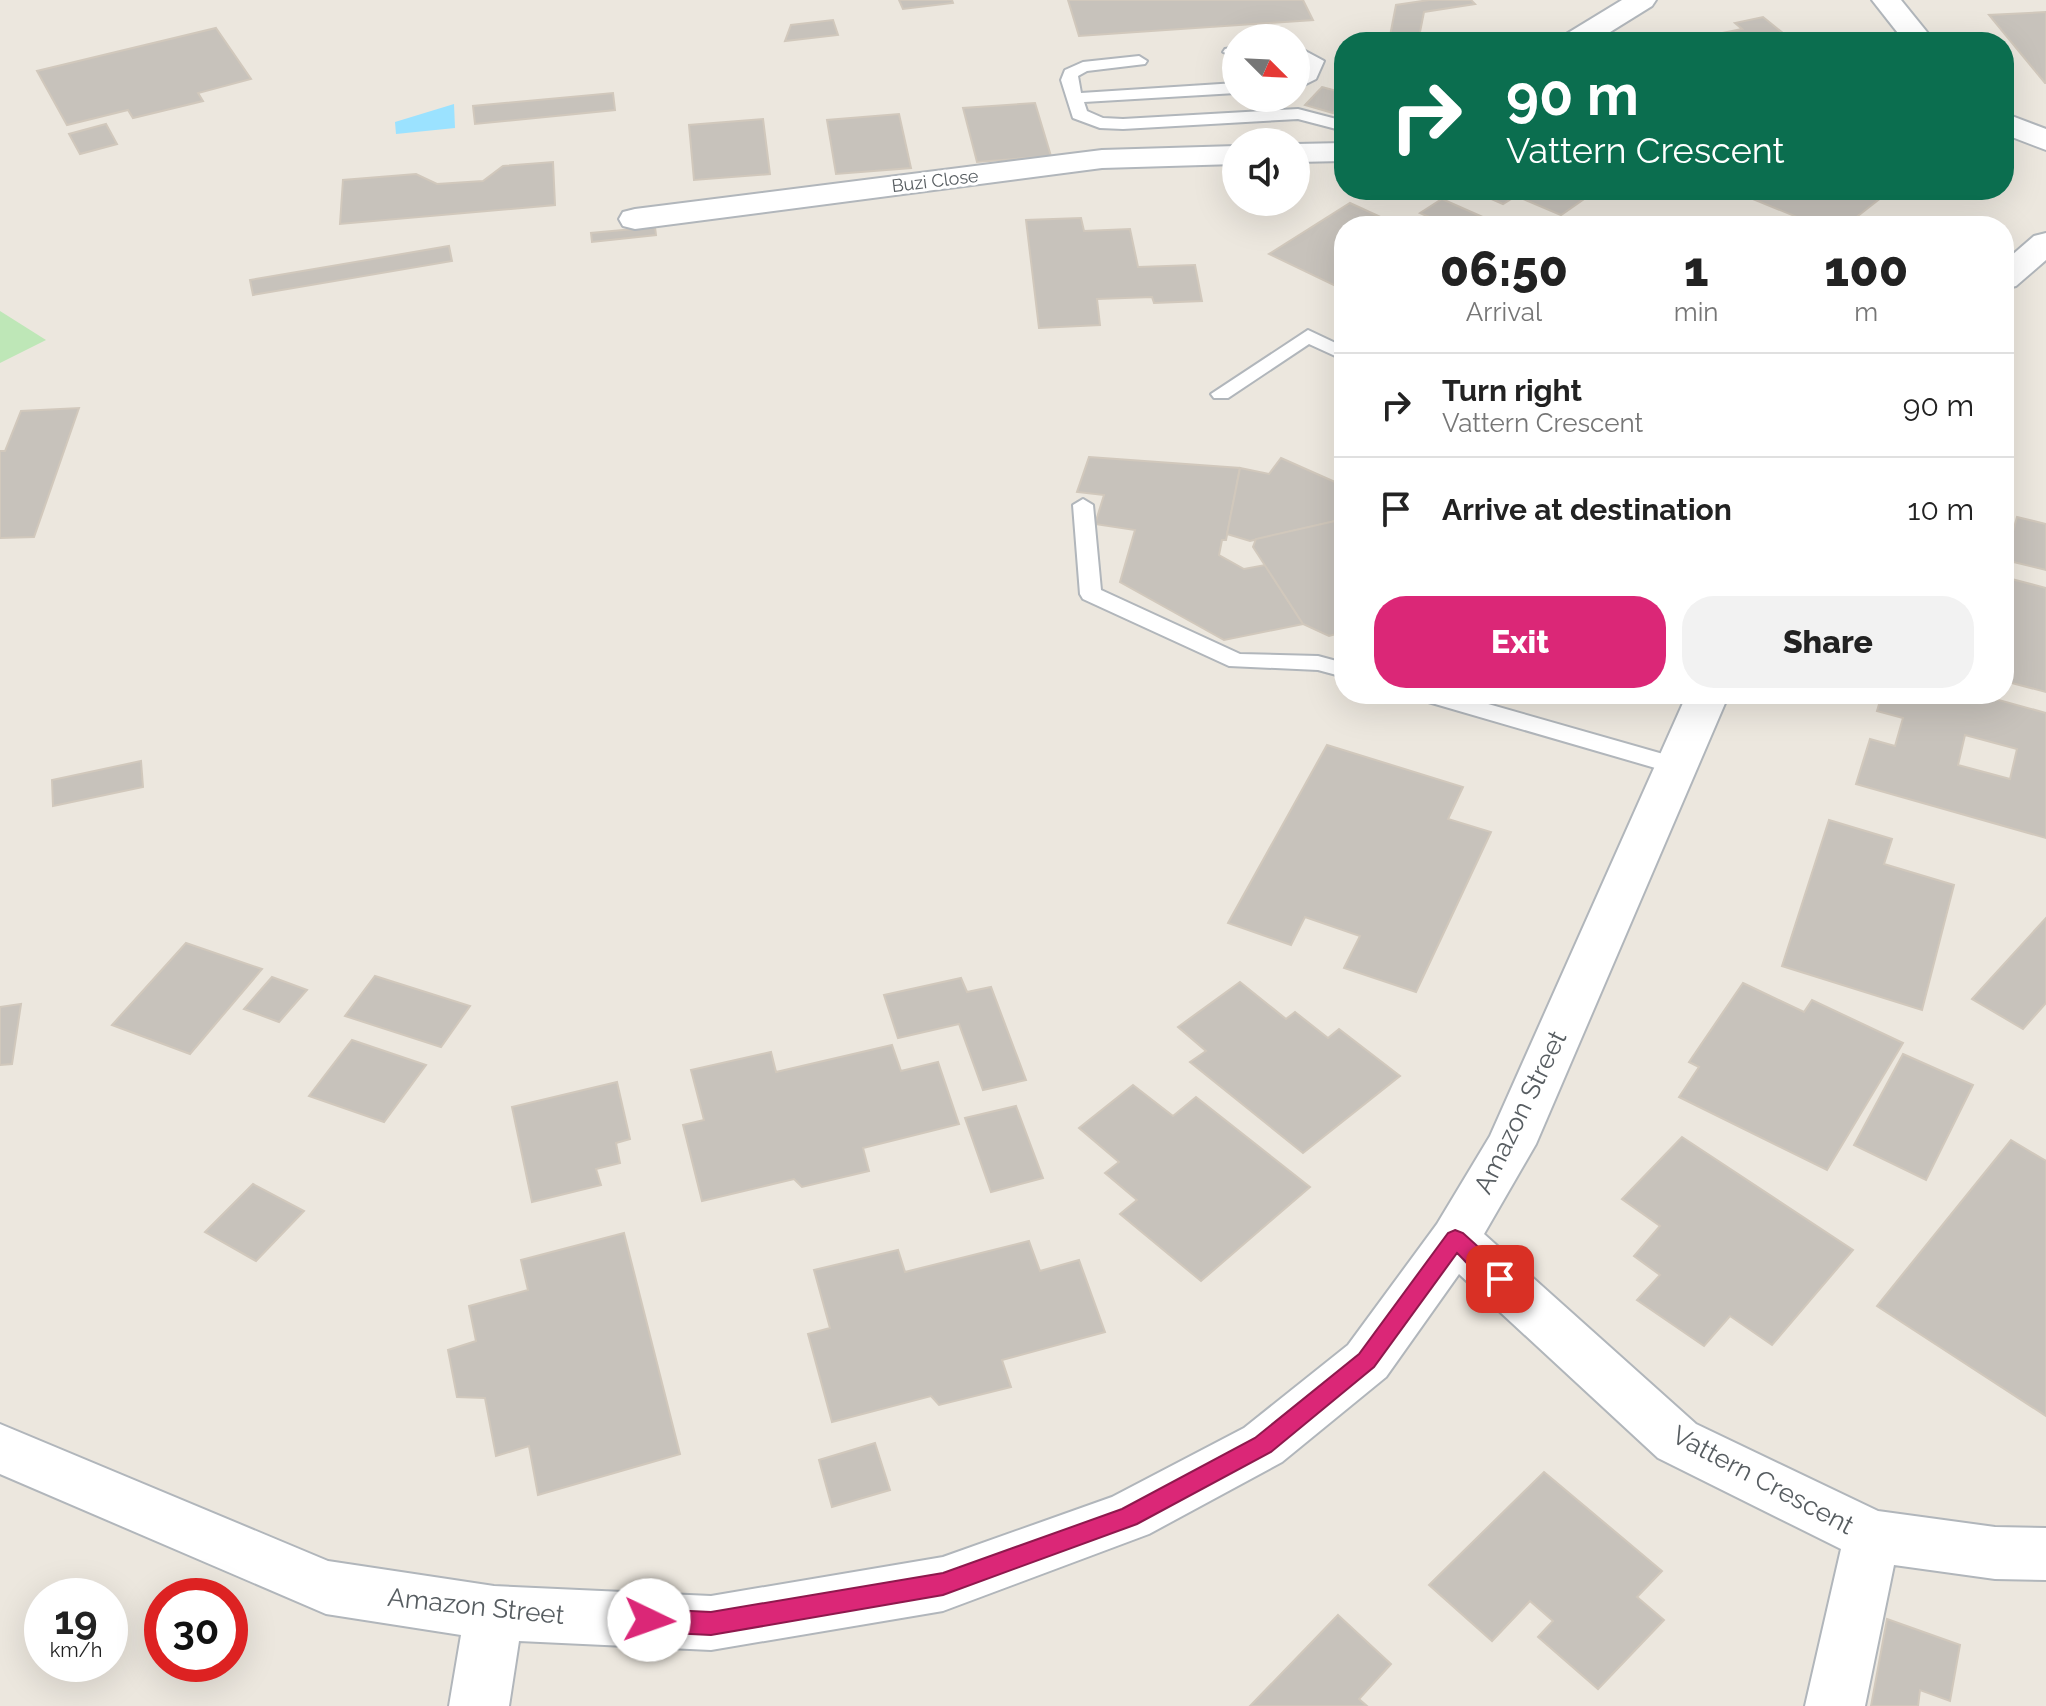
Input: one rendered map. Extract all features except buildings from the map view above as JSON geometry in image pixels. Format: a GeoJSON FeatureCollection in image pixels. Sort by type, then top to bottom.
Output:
{"type":"FeatureCollection","features":[{"type":"Feature","properties":{"kind":"street"},"geometry":{"type":"LineString","coordinates":[[1589,32],[1642,0]]}},
{"type":"Feature","properties":{"kind":"street"},"geometry":{"type":"LineString","coordinates":[[1886,0],[1912,32]]}},
{"type":"Feature","properties":{"kind":"street"},"geometry":{"type":"LineString","coordinates":[[2014,127],[2046,141]]}},
{"type":"Feature","properties":{"kind":"street"},"geometry":{"type":"LineString","coordinates":[[1310,153],[1334,152]]}},
{"type":"Feature","properties":{"kind":"street","name":"Buzi Close"},"geometry":{"type":"LineString","coordinates":[[635,219],[1102,159],[1222,155]]}},
{"type":"Feature","properties":{"kind":"street"},"geometry":{"type":"LineString","coordinates":[[2014,270],[2046,243]]}},
{"type":"Feature","properties":{"kind":"street","name":"Amazon Street"},"geometry":{"type":"LineString","coordinates":[[0,1448],[326,1587],[494,1613],[711,1623],[943,1584],[1129,1516],[1263,1445],[1367,1361],[1455,1239],[1511,1144],[1704,704]]}},
{"type":"Feature","properties":{"kind":"street","name":"Vattern Crescent"},"geometry":{"type":"LineString","coordinates":[[1455,1239],[1677,1441],[1872,1536],[1995,1553],[2046,1554]]}},
{"type":"Feature","properties":{"kind":"street"},"geometry":{"type":"LineString","coordinates":[[1835,1706],[1872,1536]]}},
{"type":"Feature","properties":{"kind":"street"},"geometry":{"type":"LineString","coordinates":[[479,1706],[494,1613]]}},
{"type":"Feature","properties":{"kind":"lane"},"geometry":{"type":"LineString","coordinates":[[1310,58],[1316,61],[1310,76]]}},
{"type":"Feature","properties":{"kind":"lane"},"geometry":{"type":"LineString","coordinates":[[1139,61],[1083,67],[1071,73],[1069,80],[1079,114],[1100,123],[1181,123],[1298,114],[1334,123]]}},
{"type":"Feature","properties":{"kind":"lane"},"geometry":{"type":"LineString","coordinates":[[1074,98],[1222,89]]}},
{"type":"Feature","properties":{"kind":"lane"},"geometry":{"type":"LineString","coordinates":[[1221,394],[1308,336],[1334,349]]}},
{"type":"Feature","properties":{"kind":"lane"},"geometry":{"type":"LineString","coordinates":[[1083,505],[1091,594],[1237,661],[1318,663],[1334,667]]}},
{"type":"Feature","properties":{"kind":"lane"},"geometry":{"type":"LineString","coordinates":[[1461,704],[1676,766]]}},
{"type":"Feature","properties":{"kind":"green space"},"geometry":{"type":"Polygon","coordinates":[[[0,311],[46,340],[0,363],[0,311]]]}},
{"type":"Feature","properties":{"kind":"water"},"geometry":{"type":"Polygon","coordinates":[[[454,104],[455,128],[396,134],[395,122],[454,104]]]}},
{"type":"Feature","properties":{"kind":"route"},"geometry":{"type":"LineString","coordinates":[[649,1620],[711,1623],[943,1584],[1129,1516],[1263,1445],[1367,1361],[1455,1239],[1500,1279]]}}]}
